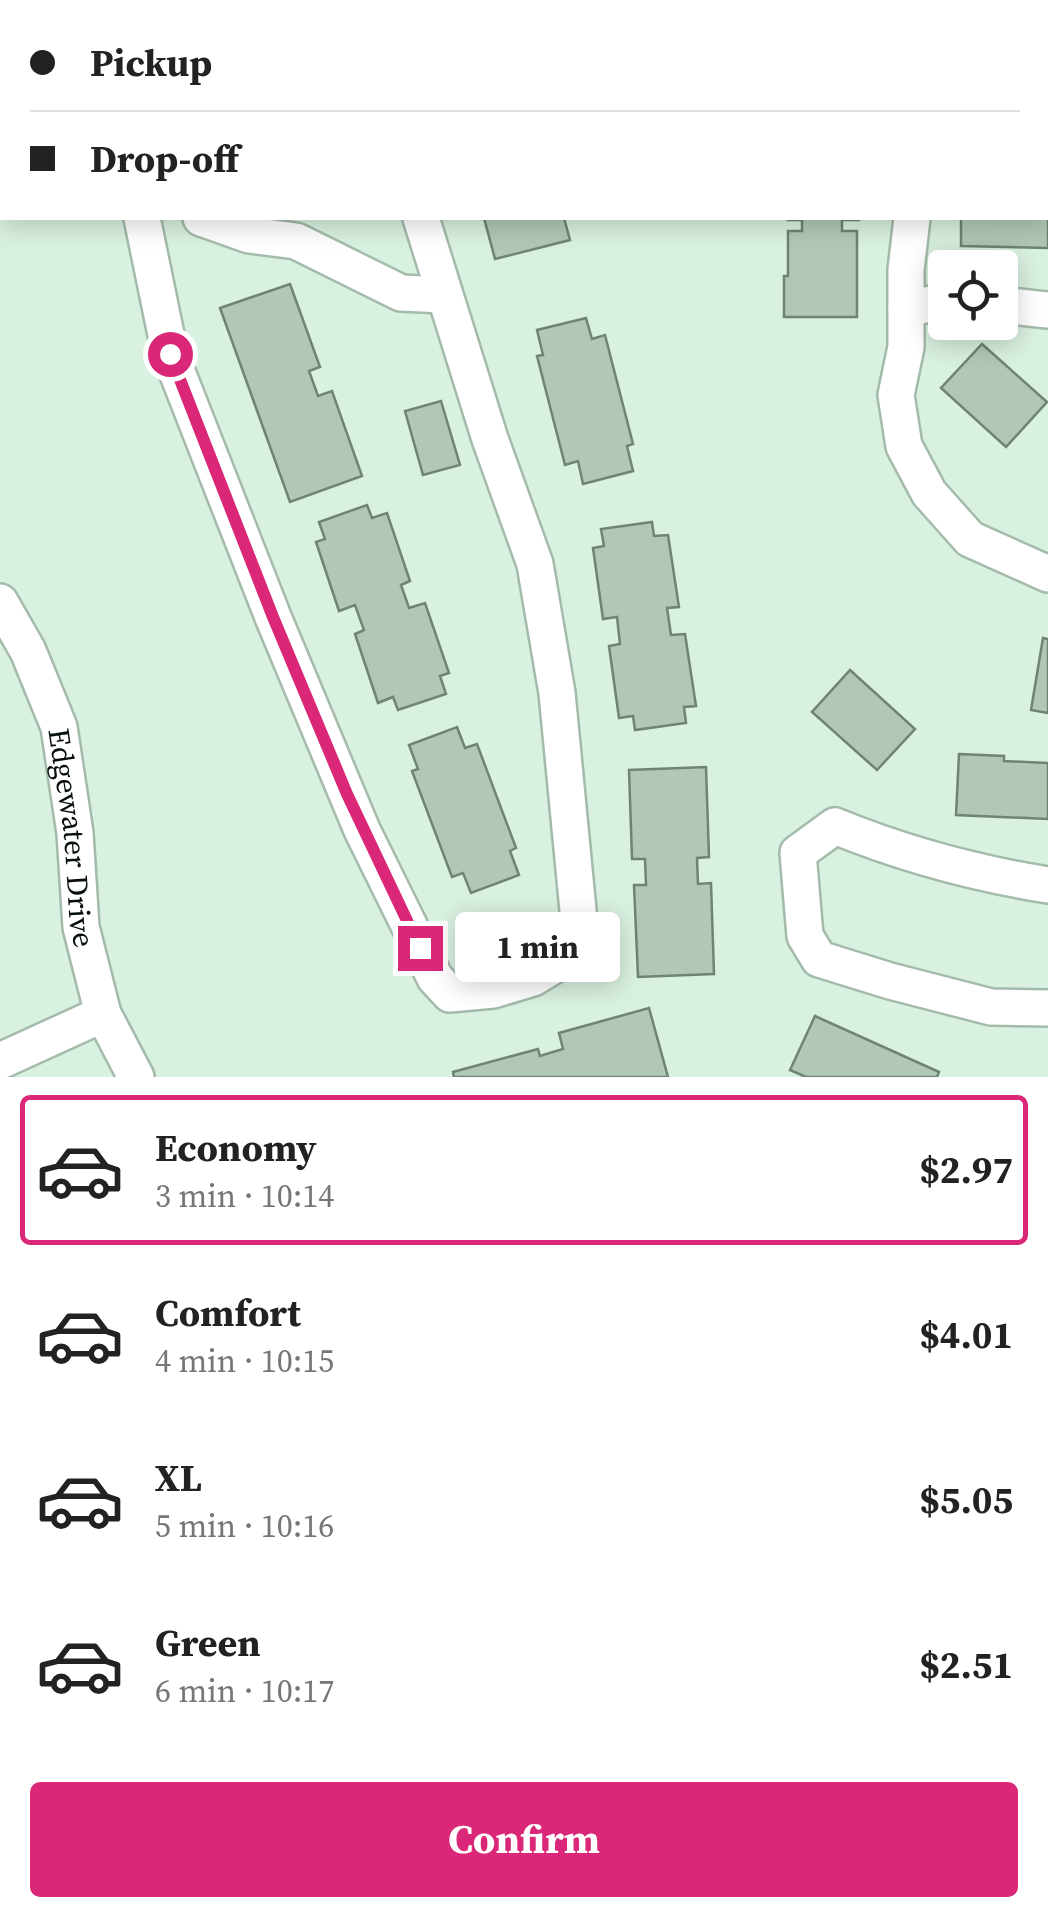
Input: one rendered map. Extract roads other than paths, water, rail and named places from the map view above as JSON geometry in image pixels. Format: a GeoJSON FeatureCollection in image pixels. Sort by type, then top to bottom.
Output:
{"type":"FeatureCollection","features":[{"type":"Feature","properties":{"kind":"street"},"geometry":{"type":"LineString","coordinates":[[142,220],[170,354],[273,617],[347,794],[434,978],[450,994],[466,994],[532,978],[569,956],[580,931],[556,693],[534,564],[490,439],[422,220]]}},
{"type":"Feature","properties":{"kind":"street"},"geometry":{"type":"LineString","coordinates":[[207,220],[250,235],[296,241],[401,293],[444,294]]}},
{"type":"Feature","properties":{"kind":"street"},"geometry":{"type":"LineString","coordinates":[[912,220],[906,270],[906,347],[896,395],[904,446],[929,493],[970,539],[1048,574]]}},
{"type":"Feature","properties":{"kind":"street"},"geometry":{"type":"LineString","coordinates":[[906,308],[928,305]]}},
{"type":"Feature","properties":{"kind":"street"},"geometry":{"type":"LineString","coordinates":[[1018,307],[1048,310]]}},
{"type":"Feature","properties":{"kind":"street","name":"Edgewater Drive"},"geometry":{"type":"LineString","coordinates":[[0,602],[28,651],[59,727],[75,832],[80,927],[103,1014],[136,1077]]}},
{"type":"Feature","properties":{"kind":"street"},"geometry":{"type":"LineString","coordinates":[[1048,885],[970,871],[890,849],[835,826],[798,853],[805,936],[819,960],[990,1007],[1048,1008]]}},
{"type":"Feature","properties":{"kind":"street"},"geometry":{"type":"LineString","coordinates":[[0,1061],[103,1014]]}}]}
